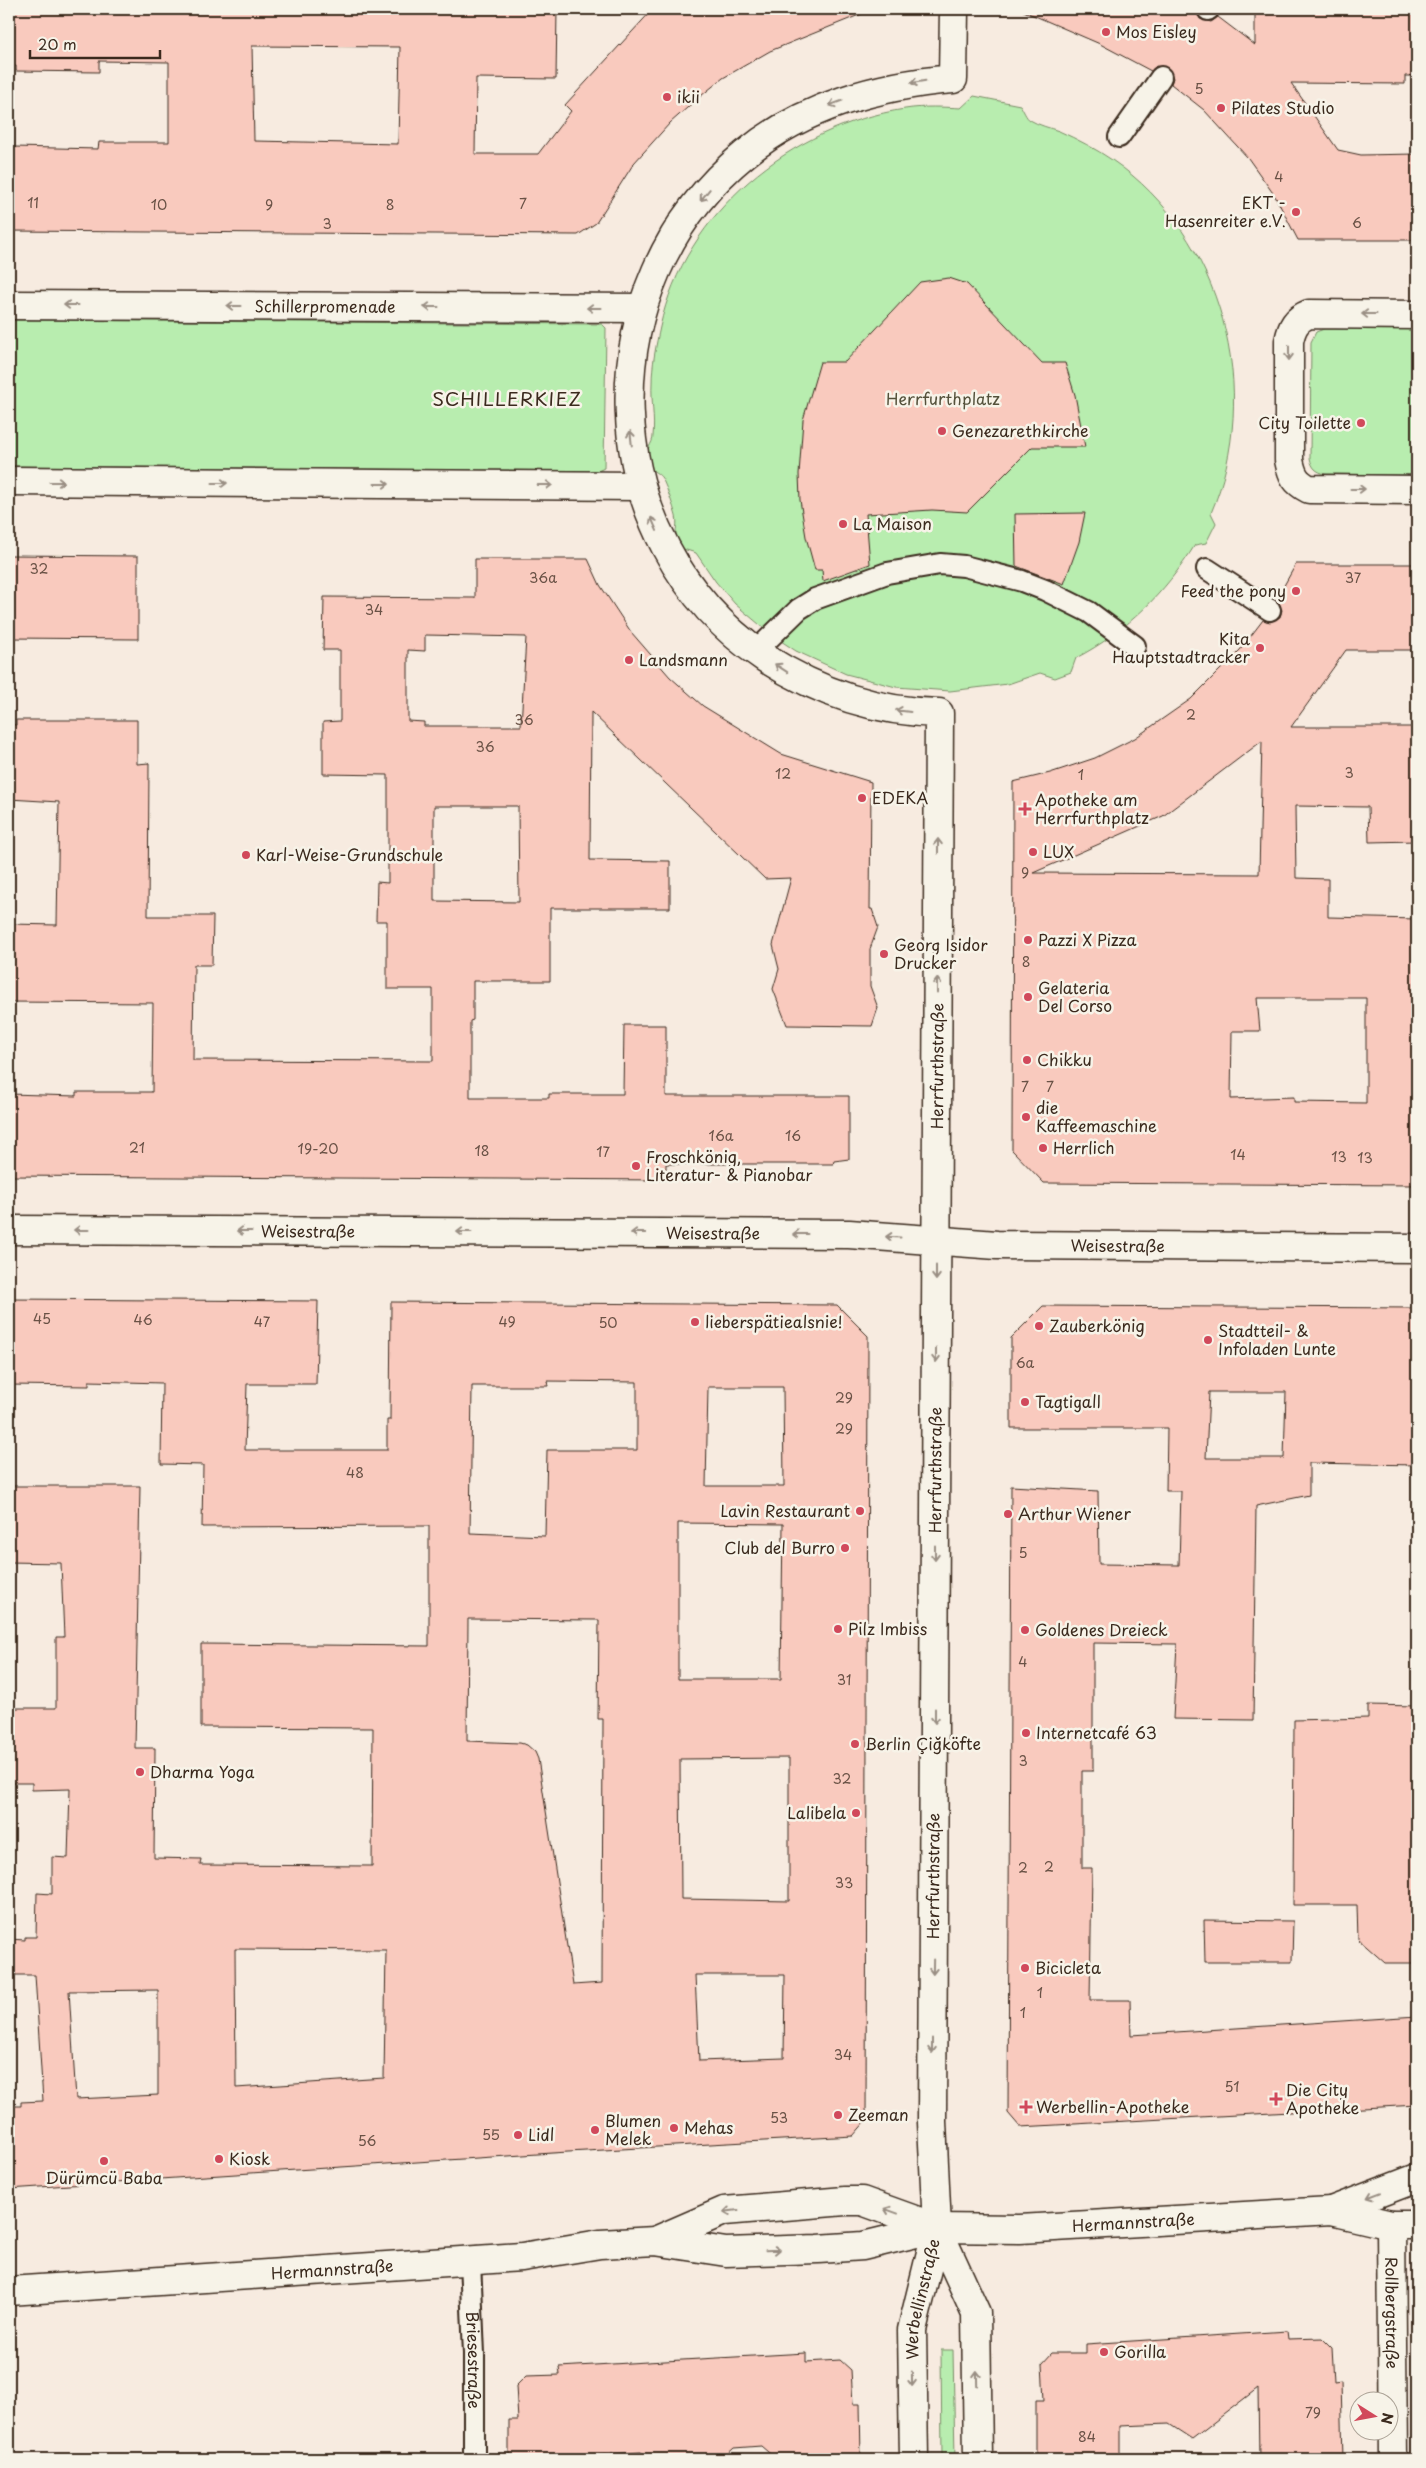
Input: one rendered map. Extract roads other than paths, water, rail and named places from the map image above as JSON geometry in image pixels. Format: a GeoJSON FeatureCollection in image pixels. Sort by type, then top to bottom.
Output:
{"type":"FeatureCollection","features":[{"type":"Feature","properties":{"kind":"street"},"geometry":{"type":"LineString","coordinates":[[756,651],[724,624],[698,596],[679,570],[661,538],[640,486],[631,440],[629,398],[633,353],[642,308],[659,265],[686,218],[713,185],[744,154],[794,122],[845,100],[916,82],[953,79],[954,9]]}},
{"type":"Feature","properties":{"kind":"street","name":"Schillerpromenade"},"geometry":{"type":"LineString","coordinates":[[9,305],[642,308]]}},
{"type":"Feature","properties":{"kind":"street"},"geometry":{"type":"LineString","coordinates":[[1417,315],[1309,314],[1299,318],[1292,329],[1289,340],[1288,450],[1292,474],[1300,484],[1309,489],[1417,490]]}},
{"type":"Feature","properties":{"kind":"street"},"geometry":{"type":"LineString","coordinates":[[9,481],[640,486]]}},
{"type":"Feature","properties":{"kind":"street","name":"Herrfurthstraße"},"geometry":{"type":"LineString","coordinates":[[756,651],[785,671],[838,695],[886,709],[939,713],[932,2122],[937,2228]]}},
{"type":"Feature","properties":{"kind":"street","name":"Weisestraße"},"geometry":{"type":"LineString","coordinates":[[9,1230],[849,1234],[997,1245],[1417,1248]]}},
{"type":"Feature","properties":{"kind":"street","name":"Hermannstraße"},"geometry":{"type":"LineString","coordinates":[[1331,2211],[1417,2178]]}},
{"type":"Feature","properties":{"kind":"street","name":"Hermannstraße"},"geometry":{"type":"LineString","coordinates":[[655,2241],[724,2211],[845,2201],[862,2201],[937,2228]]}},
{"type":"Feature","properties":{"kind":"street","name":"Hermannstraße"},"geometry":{"type":"LineString","coordinates":[[9,2291],[535,2256],[600,2244],[655,2241],[726,2252],[864,2246],[937,2228],[1020,2229],[1331,2211],[1404,2225]]}},
{"type":"Feature","properties":{"kind":"street","name":"Rollbergstraße"},"geometry":{"type":"LineString","coordinates":[[1393,2459],[1404,2225]]}},
{"type":"Feature","properties":{"kind":"street","name":"Werbellinstraße"},"geometry":{"type":"LineString","coordinates":[[914,2459],[912,2330],[937,2228]]}},
{"type":"Feature","properties":{"kind":"street","name":"Werbellinstraße"},"geometry":{"type":"LineString","coordinates":[[937,2228],[976,2313],[978,2459]]}},
{"type":"Feature","properties":{"kind":"lane"},"geometry":{"type":"LineString","coordinates":[[1119,136],[1162,78]]}},
{"type":"Feature","properties":{"kind":"lane"},"geometry":{"type":"LineString","coordinates":[[756,651],[799,609],[815,600],[841,588],[887,573],[940,564],[964,566],[1022,581],[1045,590],[1089,612],[1135,646]]}},
{"type":"Feature","properties":{"kind":"lane"},"geometry":{"type":"LineString","coordinates":[[1207,569],[1270,610]]}},
{"type":"Feature","properties":{"kind":"lane","name":"Briesestraße"},"geometry":{"type":"LineString","coordinates":[[470,2261],[474,2354],[474,2459]]}},
{"type":"Feature","properties":{"kind":"place","name":"Mos Eisley"},"geometry":{"type":"Point","coordinates":[1106,32]}},
{"type":"Feature","properties":{"kind":"place","name":"ikii"},"geometry":{"type":"Point","coordinates":[667,97]}},
{"type":"Feature","properties":{"kind":"place","name":"Pilates Studio"},"geometry":{"type":"Point","coordinates":[1221,108]}},
{"type":"Feature","properties":{"kind":"place","name":"EKT - Hasenreiter e.V."},"geometry":{"type":"Point","coordinates":[1296,212]}},
{"type":"Feature","properties":{"kind":"place","name":"City Toilette"},"geometry":{"type":"Point","coordinates":[1361,423]}},
{"type":"Feature","properties":{"kind":"place","name":"Genezarethkirche"},"geometry":{"type":"Point","coordinates":[942,431]}},
{"type":"Feature","properties":{"kind":"place","name":"La Maison"},"geometry":{"type":"Point","coordinates":[843,524]}},
{"type":"Feature","properties":{"kind":"place","name":"Feed the pony"},"geometry":{"type":"Point","coordinates":[1296,591]}},
{"type":"Feature","properties":{"kind":"place","name":"Kita Hauptstadtracker"},"geometry":{"type":"Point","coordinates":[1260,648]}},
{"type":"Feature","properties":{"kind":"place","name":"Landsmann"},"geometry":{"type":"Point","coordinates":[629,660]}},
{"type":"Feature","properties":{"kind":"place","name":"EDEKA"},"geometry":{"type":"Point","coordinates":[862,798]}},
{"type":"Feature","properties":{"kind":"place","name":"Apotheke am Herrfurthplatz"},"geometry":{"type":"Point","coordinates":[1025,809]}},
{"type":"Feature","properties":{"kind":"place","name":"LUX"},"geometry":{"type":"Point","coordinates":[1033,852]}},
{"type":"Feature","properties":{"kind":"place","name":"Karl-Weise-Grundschule"},"geometry":{"type":"Point","coordinates":[246,855]}},
{"type":"Feature","properties":{"kind":"place","name":"Pazzi X Pizza"},"geometry":{"type":"Point","coordinates":[1028,940]}},
{"type":"Feature","properties":{"kind":"place","name":"Georg Isidor Drucker"},"geometry":{"type":"Point","coordinates":[884,954]}},
{"type":"Feature","properties":{"kind":"place","name":"Gelateria Del Corso"},"geometry":{"type":"Point","coordinates":[1028,997]}},
{"type":"Feature","properties":{"kind":"place","name":"Chikku"},"geometry":{"type":"Point","coordinates":[1027,1060]}},
{"type":"Feature","properties":{"kind":"place","name":"die Kaffeemaschine"},"geometry":{"type":"Point","coordinates":[1026,1117]}},
{"type":"Feature","properties":{"kind":"place","name":"Herrlich"},"geometry":{"type":"Point","coordinates":[1043,1148]}},
{"type":"Feature","properties":{"kind":"place","name":"Froschkönig, Literatur- & Pianobar"},"geometry":{"type":"Point","coordinates":[636,1166]}},
{"type":"Feature","properties":{"kind":"place","name":"lieberspätiealsnie!"},"geometry":{"type":"Point","coordinates":[695,1322]}},
{"type":"Feature","properties":{"kind":"place","name":"Zauberkönig"},"geometry":{"type":"Point","coordinates":[1039,1326]}},
{"type":"Feature","properties":{"kind":"place","name":"Stadtteil- & Infoladen Lunte"},"geometry":{"type":"Point","coordinates":[1208,1340]}},
{"type":"Feature","properties":{"kind":"place","name":"Tagtigall"},"geometry":{"type":"Point","coordinates":[1025,1402]}},
{"type":"Feature","properties":{"kind":"place","name":"Lavin Restaurant"},"geometry":{"type":"Point","coordinates":[860,1511]}},
{"type":"Feature","properties":{"kind":"place","name":"Arthur Wiener"},"geometry":{"type":"Point","coordinates":[1008,1514]}},
{"type":"Feature","properties":{"kind":"place","name":"Club del Burro"},"geometry":{"type":"Point","coordinates":[845,1548]}},
{"type":"Feature","properties":{"kind":"place","name":"Pilz Imbiss"},"geometry":{"type":"Point","coordinates":[838,1629]}},
{"type":"Feature","properties":{"kind":"place","name":"Goldenes Dreieck"},"geometry":{"type":"Point","coordinates":[1025,1630]}},
{"type":"Feature","properties":{"kind":"place","name":"Internetcafé 63"},"geometry":{"type":"Point","coordinates":[1026,1733]}},
{"type":"Feature","properties":{"kind":"place","name":"Berlin Çiğköfte"},"geometry":{"type":"Point","coordinates":[855,1744]}},
{"type":"Feature","properties":{"kind":"place","name":"Dharma Yoga"},"geometry":{"type":"Point","coordinates":[140,1772]}},
{"type":"Feature","properties":{"kind":"place","name":"Lalibela"},"geometry":{"type":"Point","coordinates":[856,1813]}},
{"type":"Feature","properties":{"kind":"place","name":"Bicicleta"},"geometry":{"type":"Point","coordinates":[1025,1968]}},
{"type":"Feature","properties":{"kind":"place","name":"Die City Apotheke"},"geometry":{"type":"Point","coordinates":[1276,2099]}},
{"type":"Feature","properties":{"kind":"place","name":"Werbellin-Apotheke"},"geometry":{"type":"Point","coordinates":[1026,2107]}},
{"type":"Feature","properties":{"kind":"place","name":"Zeeman"},"geometry":{"type":"Point","coordinates":[838,2115]}},
{"type":"Feature","properties":{"kind":"place","name":"Mehas"},"geometry":{"type":"Point","coordinates":[674,2128]}},
{"type":"Feature","properties":{"kind":"place","name":"Blumen Melek"},"geometry":{"type":"Point","coordinates":[595,2130]}},
{"type":"Feature","properties":{"kind":"place","name":"Lidl"},"geometry":{"type":"Point","coordinates":[518,2135]}},
{"type":"Feature","properties":{"kind":"place","name":"Kiosk"},"geometry":{"type":"Point","coordinates":[219,2159]}},
{"type":"Feature","properties":{"kind":"place","name":"Dürümcü Baba"},"geometry":{"type":"Point","coordinates":[104,2161]}},
{"type":"Feature","properties":{"kind":"place","name":"Gorilla"},"geometry":{"type":"Point","coordinates":[1104,2352]}},
{"type":"Feature","properties":{"kind":"district","name":"SCHILLERKIEZ"},"geometry":{"type":"Point","coordinates":[507,399]}},
{"type":"Feature","properties":{"kind":"park label","name":"Herrfurthplatz"},"geometry":{"type":"Point","coordinates":[943,399]}}]}
